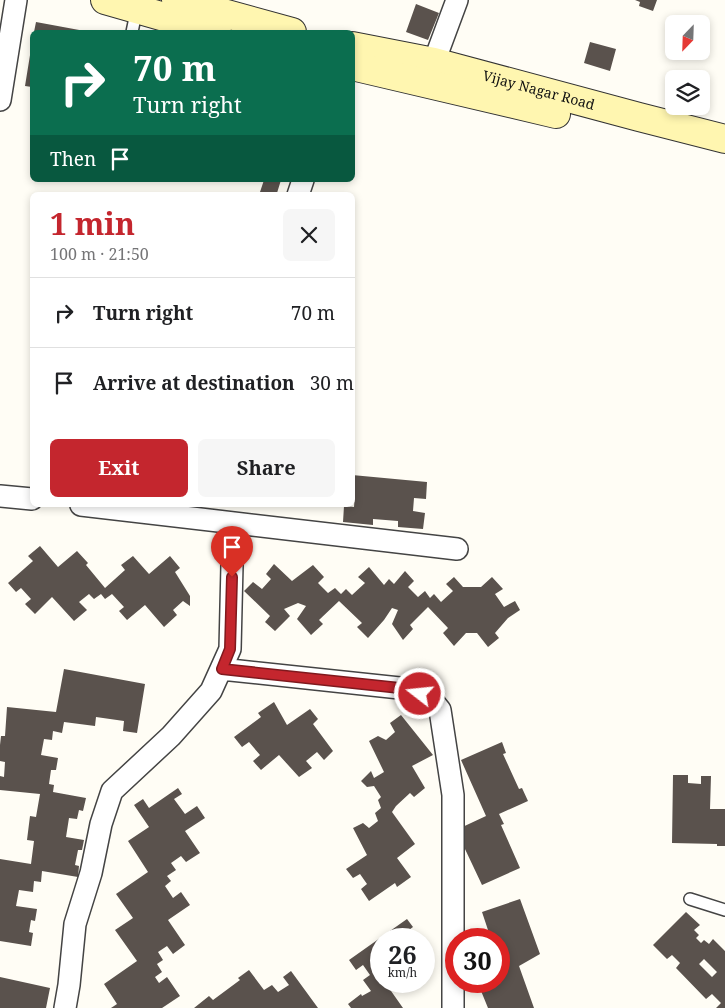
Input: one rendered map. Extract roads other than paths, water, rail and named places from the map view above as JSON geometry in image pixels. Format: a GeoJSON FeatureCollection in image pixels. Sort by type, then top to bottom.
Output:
{"type":"FeatureCollection","features":[{"type":"Feature","properties":{"kind":"main road"},"geometry":{"type":"LineString","coordinates":[[105,0],[134,20],[185,9],[221,24],[269,30]]}},
{"type":"Feature","properties":{"kind":"main road","name":"Vijay Nagar Road"},"geometry":{"type":"LineString","coordinates":[[355,47],[434,62],[725,139]]}},
{"type":"Feature","properties":{"kind":"main road","name":"Vijay Nagar Road"},"geometry":{"type":"LineString","coordinates":[[355,67],[725,156]]}},
{"type":"Feature","properties":{"kind":"street"},"geometry":{"type":"LineString","coordinates":[[0,100],[16,0]]}},
{"type":"Feature","properties":{"kind":"street"},"geometry":{"type":"LineString","coordinates":[[434,62],[457,0]]}},
{"type":"Feature","properties":{"kind":"street"},"geometry":{"type":"LineString","coordinates":[[0,496],[29,499]]}},
{"type":"Feature","properties":{"kind":"street"},"geometry":{"type":"LineString","coordinates":[[98,507],[457,549]]}},
{"type":"Feature","properties":{"kind":"street"},"geometry":{"type":"LineString","coordinates":[[65,1008],[75,924],[91,873],[101,824],[112,791],[177,730],[211,691],[230,649],[233,523]]}},
{"type":"Feature","properties":{"kind":"street"},"geometry":{"type":"LineString","coordinates":[[222,669],[409,689],[432,700],[440,710],[453,795],[453,1008]]}},
{"type":"Feature","properties":{"kind":"lane"},"geometry":{"type":"LineString","coordinates":[[690,899],[725,910]]}}]}
